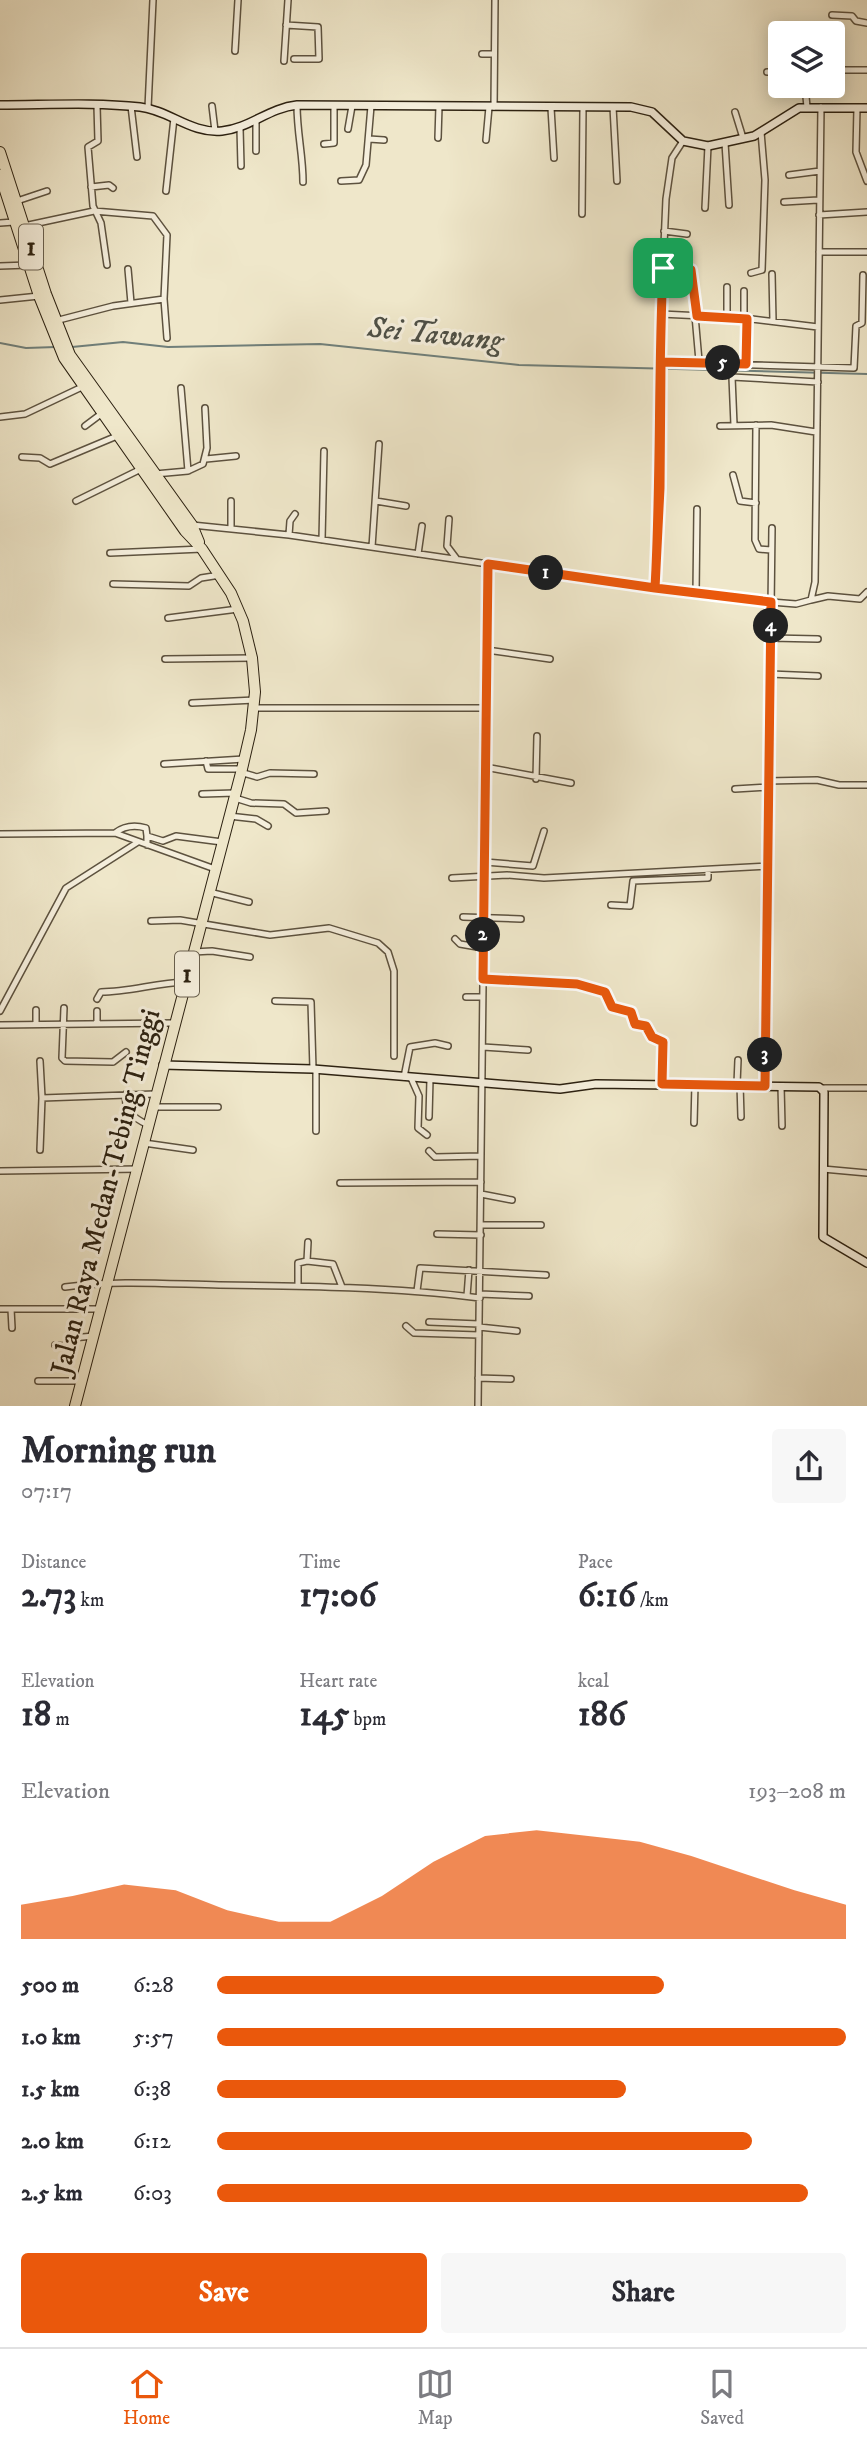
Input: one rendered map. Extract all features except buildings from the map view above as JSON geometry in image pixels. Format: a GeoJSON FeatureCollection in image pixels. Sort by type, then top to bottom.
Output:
{"type":"FeatureCollection","features":[{"type":"Feature","properties":{"kind":"highway","name":"Jalan Raya Medan-Tebing Tinggi"},"geometry":{"type":"LineString","coordinates":[[0,152],[17,201],[29,264],[39,296],[82,387],[220,575],[238,610],[253,658],[254,704],[242,767],[141,1143],[139,1169],[75,1405]]}},
{"type":"Feature","properties":{"kind":"highway","name":"Jalan Raya Medan-Tebing Tinggi"},"geometry":{"type":"LineString","coordinates":[[1,178],[20,222],[61,343]]}},
{"type":"Feature","properties":{"kind":"highway","name":"Jalan Raya Medan-Tebing Tinggi"},"geometry":{"type":"LineString","coordinates":[[67,356],[192,525],[202,549]]}},
{"type":"Feature","properties":{"kind":"street"},"geometry":{"type":"LineString","coordinates":[[148,108],[153,0]]}},
{"type":"Feature","properties":{"kind":"street"},"geometry":{"type":"LineString","coordinates":[[234,51],[238,0]]}},
{"type":"Feature","properties":{"kind":"street"},"geometry":{"type":"LineString","coordinates":[[285,61],[288,0]]}},
{"type":"Feature","properties":{"kind":"street"},"geometry":{"type":"LineString","coordinates":[[486,140],[495,54],[495,0]]}},
{"type":"Feature","properties":{"kind":"street"},"geometry":{"type":"LineString","coordinates":[[832,15],[852,16],[856,22],[867,23]]}},
{"type":"Feature","properties":{"kind":"street"},"geometry":{"type":"LineString","coordinates":[[286,25],[318,27],[319,59],[295,59]]}},
{"type":"Feature","properties":{"kind":"street"},"geometry":{"type":"LineString","coordinates":[[482,54],[495,54]]}},
{"type":"Feature","properties":{"kind":"street"},"geometry":{"type":"LineString","coordinates":[[845,70],[867,69]]}},
{"type":"Feature","properties":{"kind":"street"},"geometry":{"type":"LineString","coordinates":[[806,98],[807,107]]}},
{"type":"Feature","properties":{"kind":"street"},"geometry":{"type":"LineString","coordinates":[[0,105],[148,108],[192,127],[215,131],[240,128],[281,108],[297,105],[613,107],[648,110],[683,141],[708,146],[761,132],[791,111],[807,107],[867,108]]}},
{"type":"Feature","properties":{"kind":"street"},"geometry":{"type":"LineString","coordinates":[[297,105],[297,136],[303,149],[303,182]]}},
{"type":"Feature","properties":{"kind":"street"},"geometry":{"type":"LineString","coordinates":[[97,106],[98,141],[88,147],[94,211],[101,223],[107,265]]}},
{"type":"Feature","properties":{"kind":"street"},"geometry":{"type":"LineString","coordinates":[[131,106],[137,157]]}},
{"type":"Feature","properties":{"kind":"street"},"geometry":{"type":"LineString","coordinates":[[212,106],[215,131]]}},
{"type":"Feature","properties":{"kind":"street"},"geometry":{"type":"LineString","coordinates":[[324,144],[334,143],[334,106]]}},
{"type":"Feature","properties":{"kind":"street"},"geometry":{"type":"LineString","coordinates":[[348,130],[352,106]]}},
{"type":"Feature","properties":{"kind":"street"},"geometry":{"type":"LineString","coordinates":[[341,181],[360,179],[366,165],[372,106]]}},
{"type":"Feature","properties":{"kind":"street"},"geometry":{"type":"LineString","coordinates":[[438,138],[439,106]]}},
{"type":"Feature","properties":{"kind":"street"},"geometry":{"type":"LineString","coordinates":[[613,107],[617,181]]}},
{"type":"Feature","properties":{"kind":"street"},"geometry":{"type":"LineString","coordinates":[[811,600],[816,582],[821,107]]}},
{"type":"Feature","properties":{"kind":"street"},"geometry":{"type":"LineString","coordinates":[[551,108],[554,158]]}},
{"type":"Feature","properties":{"kind":"street"},"geometry":{"type":"LineString","coordinates":[[582,214],[583,108]]}},
{"type":"Feature","properties":{"kind":"street"},"geometry":{"type":"LineString","coordinates":[[857,108],[856,152],[867,181]]}},
{"type":"Feature","properties":{"kind":"street"},"geometry":{"type":"LineString","coordinates":[[734,112],[743,138]]}},
{"type":"Feature","properties":{"kind":"street"},"geometry":{"type":"LineString","coordinates":[[166,191],[174,118]]}},
{"type":"Feature","properties":{"kind":"street"},"geometry":{"type":"LineString","coordinates":[[256,121],[256,151]]}},
{"type":"Feature","properties":{"kind":"street"},"geometry":{"type":"LineString","coordinates":[[240,128],[241,166]]}},
{"type":"Feature","properties":{"kind":"street"},"geometry":{"type":"LineString","coordinates":[[751,273],[762,270],[765,180],[761,132]]}},
{"type":"Feature","properties":{"kind":"street"},"geometry":{"type":"LineString","coordinates":[[369,139],[384,140]]}},
{"type":"Feature","properties":{"kind":"street"},"geometry":{"type":"LineString","coordinates":[[655,588],[660,488],[664,232],[671,161],[683,141]]}},
{"type":"Feature","properties":{"kind":"street"},"geometry":{"type":"LineString","coordinates":[[725,143],[729,205]]}},
{"type":"Feature","properties":{"kind":"street"},"geometry":{"type":"LineString","coordinates":[[705,208],[708,146]]}},
{"type":"Feature","properties":{"kind":"street"},"geometry":{"type":"LineString","coordinates":[[789,175],[820,172]]}},
{"type":"Feature","properties":{"kind":"street"},"geometry":{"type":"LineString","coordinates":[[91,187],[109,185],[113,188]]}},
{"type":"Feature","properties":{"kind":"street"},"geometry":{"type":"LineString","coordinates":[[17,201],[47,191]]}},
{"type":"Feature","properties":{"kind":"street"},"geometry":{"type":"LineString","coordinates":[[784,202],[818,200]]}},
{"type":"Feature","properties":{"kind":"street"},"geometry":{"type":"LineString","coordinates":[[0,223],[94,211],[153,216],[164,227],[167,235],[164,299],[167,338]]}},
{"type":"Feature","properties":{"kind":"street"},"geometry":{"type":"LineString","coordinates":[[818,215],[867,212]]}},
{"type":"Feature","properties":{"kind":"street"},"geometry":{"type":"LineString","coordinates":[[664,232],[687,234]]}},
{"type":"Feature","properties":{"kind":"street"},"geometry":{"type":"LineString","coordinates":[[819,252],[867,252]]}},
{"type":"Feature","properties":{"kind":"street"},"geometry":{"type":"LineString","coordinates":[[0,266],[29,264]]}},
{"type":"Feature","properties":{"kind":"street"},"geometry":{"type":"LineString","coordinates":[[128,269],[131,303]]}},
{"type":"Feature","properties":{"kind":"street"},"geometry":{"type":"LineString","coordinates":[[644,272],[691,270],[699,361]]}},
{"type":"Feature","properties":{"kind":"street"},"geometry":{"type":"LineString","coordinates":[[772,274],[773,321]]}},
{"type":"Feature","properties":{"kind":"street"},"geometry":{"type":"LineString","coordinates":[[661,364],[699,361],[855,367],[856,326],[864,323],[863,275]]}},
{"type":"Feature","properties":{"kind":"street"},"geometry":{"type":"LineString","coordinates":[[727,287],[727,317]]}},
{"type":"Feature","properties":{"kind":"street"},"geometry":{"type":"LineString","coordinates":[[744,291],[746,364]]}},
{"type":"Feature","properties":{"kind":"street"},"geometry":{"type":"LineString","coordinates":[[0,300],[39,296]]}},
{"type":"Feature","properties":{"kind":"street"},"geometry":{"type":"LineString","coordinates":[[55,321],[131,303],[164,299]]}},
{"type":"Feature","properties":{"kind":"street"},"geometry":{"type":"LineString","coordinates":[[661,314],[746,318],[818,327]]}},
{"type":"Feature","properties":{"kind":"street"},"geometry":{"type":"LineString","coordinates":[[734,425],[732,377],[818,381]]}},
{"type":"Feature","properties":{"kind":"street"},"geometry":{"type":"LineString","coordinates":[[0,416],[25,414],[82,387]]}},
{"type":"Feature","properties":{"kind":"street"},"geometry":{"type":"LineString","coordinates":[[181,388],[188,471]]}},
{"type":"Feature","properties":{"kind":"street"},"geometry":{"type":"LineString","coordinates":[[155,474],[199,468],[206,459],[205,408]]}},
{"type":"Feature","properties":{"kind":"street"},"geometry":{"type":"LineString","coordinates":[[85,426],[101,414]]}},
{"type":"Feature","properties":{"kind":"street"},"geometry":{"type":"LineString","coordinates":[[720,426],[756,425],[816,432]]}},
{"type":"Feature","properties":{"kind":"street"},"geometry":{"type":"LineString","coordinates":[[756,425],[756,546],[771,550]]}},
{"type":"Feature","properties":{"kind":"street"},"geometry":{"type":"LineString","coordinates":[[22,457],[40,458],[50,464],[117,436]]}},
{"type":"Feature","properties":{"kind":"street"},"geometry":{"type":"LineString","coordinates":[[372,547],[379,444]]}},
{"type":"Feature","properties":{"kind":"street"},"geometry":{"type":"LineString","coordinates":[[322,540],[324,450]]}},
{"type":"Feature","properties":{"kind":"street"},"geometry":{"type":"LineString","coordinates":[[206,459],[236,456]]}},
{"type":"Feature","properties":{"kind":"street"},"geometry":{"type":"LineString","coordinates":[[76,501],[141,469]]}},
{"type":"Feature","properties":{"kind":"street"},"geometry":{"type":"LineString","coordinates":[[733,475],[740,501],[756,503]]}},
{"type":"Feature","properties":{"kind":"street"},"geometry":{"type":"LineString","coordinates":[[231,500],[231,528]]}},
{"type":"Feature","properties":{"kind":"street"},"geometry":{"type":"LineString","coordinates":[[376,501],[406,506]]}},
{"type":"Feature","properties":{"kind":"street"},"geometry":{"type":"LineString","coordinates":[[696,509],[696,593]]}},
{"type":"Feature","properties":{"kind":"street"},"geometry":{"type":"LineString","coordinates":[[289,535],[290,521],[295,514]]}},
{"type":"Feature","properties":{"kind":"street"},"geometry":{"type":"LineString","coordinates":[[449,519],[447,546],[456,558]]}},
{"type":"Feature","properties":{"kind":"street"},"geometry":{"type":"LineString","coordinates":[[192,525],[289,535],[655,588],[771,602],[796,604],[828,596],[860,600],[867,592]]}},
{"type":"Feature","properties":{"kind":"street"},"geometry":{"type":"LineString","coordinates":[[418,554],[422,526]]}},
{"type":"Feature","properties":{"kind":"street"},"geometry":{"type":"LineString","coordinates":[[765,1086],[772,528]]}},
{"type":"Feature","properties":{"kind":"street"},"geometry":{"type":"LineString","coordinates":[[110,553],[202,549]]}},
{"type":"Feature","properties":{"kind":"street"},"geometry":{"type":"LineString","coordinates":[[478,1405],[488,564]]}},
{"type":"Feature","properties":{"kind":"street"},"geometry":{"type":"LineString","coordinates":[[113,584],[189,586],[201,578],[220,575]]}},
{"type":"Feature","properties":{"kind":"street"},"geometry":{"type":"LineString","coordinates":[[168,618],[238,610]]}},
{"type":"Feature","properties":{"kind":"street"},"geometry":{"type":"LineString","coordinates":[[771,638],[818,639]]}},
{"type":"Feature","properties":{"kind":"street"},"geometry":{"type":"LineString","coordinates":[[487,650],[550,659]]}},
{"type":"Feature","properties":{"kind":"street"},"geometry":{"type":"LineString","coordinates":[[165,659],[253,658]]}},
{"type":"Feature","properties":{"kind":"street"},"geometry":{"type":"LineString","coordinates":[[770,674],[818,676]]}},
{"type":"Feature","properties":{"kind":"street"},"geometry":{"type":"LineString","coordinates":[[192,703],[485,708]]}},
{"type":"Feature","properties":{"kind":"street"},"geometry":{"type":"LineString","coordinates":[[536,779],[537,736]]}},
{"type":"Feature","properties":{"kind":"street"},"geometry":{"type":"LineString","coordinates":[[206,761],[208,769],[242,767]]}},
{"type":"Feature","properties":{"kind":"street"},"geometry":{"type":"LineString","coordinates":[[164,764],[206,761],[242,767],[257,776],[314,774]]}},
{"type":"Feature","properties":{"kind":"street"},"geometry":{"type":"LineString","coordinates":[[485,768],[571,783]]}},
{"type":"Feature","properties":{"kind":"street"},"geometry":{"type":"LineString","coordinates":[[736,789],[767,784],[826,781],[834,784],[867,785]]}},
{"type":"Feature","properties":{"kind":"street"},"geometry":{"type":"LineString","coordinates":[[202,793],[234,796],[247,803],[284,804],[296,813],[326,811]]}},
{"type":"Feature","properties":{"kind":"street"},"geometry":{"type":"LineString","coordinates":[[229,816],[256,819],[268,826]]}},
{"type":"Feature","properties":{"kind":"street"},"geometry":{"type":"LineString","coordinates":[[115,833],[125,827],[144,827],[147,841]]}},
{"type":"Feature","properties":{"kind":"street"},"geometry":{"type":"LineString","coordinates":[[485,862],[533,866],[544,831]]}},
{"type":"Feature","properties":{"kind":"street"},"geometry":{"type":"LineString","coordinates":[[0,834],[115,833],[138,842]]}},
{"type":"Feature","properties":{"kind":"street"},"geometry":{"type":"LineString","coordinates":[[0,1011],[64,890],[138,842],[163,841],[173,836],[222,842]]}},
{"type":"Feature","properties":{"kind":"street"},"geometry":{"type":"LineString","coordinates":[[147,841],[215,870]]}},
{"type":"Feature","properties":{"kind":"street"},"geometry":{"type":"LineString","coordinates":[[452,878],[478,878],[485,875],[544,878],[767,866]]}},
{"type":"Feature","properties":{"kind":"street"},"geometry":{"type":"LineString","coordinates":[[611,905],[630,906],[633,881],[708,878],[708,870]]}},
{"type":"Feature","properties":{"kind":"street"},"geometry":{"type":"LineString","coordinates":[[209,892],[249,902]]}},
{"type":"Feature","properties":{"kind":"street"},"geometry":{"type":"LineString","coordinates":[[463,917],[521,919]]}},
{"type":"Feature","properties":{"kind":"street"},"geometry":{"type":"LineString","coordinates":[[151,921],[171,919],[270,935],[329,928],[378,943],[388,952],[394,971],[394,1056]]}},
{"type":"Feature","properties":{"kind":"street"},"geometry":{"type":"LineString","coordinates":[[455,939],[460,944],[483,948]]}},
{"type":"Feature","properties":{"kind":"street"},"geometry":{"type":"LineString","coordinates":[[193,952],[212,951],[250,957]]}},
{"type":"Feature","properties":{"kind":"street"},"geometry":{"type":"LineString","coordinates":[[483,979],[577,984],[605,992],[612,1007],[631,1012],[635,1024],[646,1026],[652,1037],[663,1042],[662,1084]]}},
{"type":"Feature","properties":{"kind":"street"},"geometry":{"type":"LineString","coordinates":[[97,999],[100,992],[125,992],[141,986],[185,982]]}},
{"type":"Feature","properties":{"kind":"street"},"geometry":{"type":"LineString","coordinates":[[466,997],[482,997]]}},
{"type":"Feature","properties":{"kind":"street"},"geometry":{"type":"LineString","coordinates":[[275,1001],[311,1002],[316,1130]]}},
{"type":"Feature","properties":{"kind":"street"},"geometry":{"type":"LineString","coordinates":[[64,1008],[62,1058],[68,1062],[113,1062],[126,1052]]}},
{"type":"Feature","properties":{"kind":"street"},"geometry":{"type":"LineString","coordinates":[[36,1010],[36,1024]]}},
{"type":"Feature","properties":{"kind":"street"},"geometry":{"type":"LineString","coordinates":[[97,1011],[97,1022]]}},
{"type":"Feature","properties":{"kind":"street"},"geometry":{"type":"LineString","coordinates":[[0,1024],[173,1023]]}},
{"type":"Feature","properties":{"kind":"street"},"geometry":{"type":"LineString","coordinates":[[427,1135],[418,1128],[419,1096],[407,1077],[410,1047],[427,1044],[448,1046]]}},
{"type":"Feature","properties":{"kind":"street"},"geometry":{"type":"LineString","coordinates":[[483,1047],[528,1050]]}},
{"type":"Feature","properties":{"kind":"street"},"geometry":{"type":"LineString","coordinates":[[738,1060],[741,1117]]}},
{"type":"Feature","properties":{"kind":"street"},"geometry":{"type":"LineString","coordinates":[[40,1061],[40,1150]]}},
{"type":"Feature","properties":{"kind":"street"},"geometry":{"type":"LineString","coordinates":[[162,1065],[314,1070],[560,1089],[596,1084],[867,1088]]}},
{"type":"Feature","properties":{"kind":"street"},"geometry":{"type":"LineString","coordinates":[[429,1117],[430,1079]]}},
{"type":"Feature","properties":{"kind":"street"},"geometry":{"type":"LineString","coordinates":[[694,1123],[695,1084]]}},
{"type":"Feature","properties":{"kind":"street"},"geometry":{"type":"LineString","coordinates":[[781,1086],[782,1126]]}},
{"type":"Feature","properties":{"kind":"street"},"geometry":{"type":"LineString","coordinates":[[821,1088],[824,1092],[823,1237],[867,1263]]}},
{"type":"Feature","properties":{"kind":"street"},"geometry":{"type":"LineString","coordinates":[[126,1094],[126,1105],[132,1116],[148,1125]]}},
{"type":"Feature","properties":{"kind":"street"},"geometry":{"type":"LineString","coordinates":[[42,1098],[155,1094]]}},
{"type":"Feature","properties":{"kind":"street"},"geometry":{"type":"LineString","coordinates":[[152,1107],[218,1107]]}},
{"type":"Feature","properties":{"kind":"street"},"geometry":{"type":"LineString","coordinates":[[141,1143],[192,1150]]}},
{"type":"Feature","properties":{"kind":"street"},"geometry":{"type":"LineString","coordinates":[[429,1152],[435,1157],[481,1156]]}},
{"type":"Feature","properties":{"kind":"street"},"geometry":{"type":"LineString","coordinates":[[0,1171],[139,1169]]}},
{"type":"Feature","properties":{"kind":"street"},"geometry":{"type":"LineString","coordinates":[[824,1169],[867,1173]]}},
{"type":"Feature","properties":{"kind":"street"},"geometry":{"type":"LineString","coordinates":[[340,1183],[481,1182]]}},
{"type":"Feature","properties":{"kind":"street"},"geometry":{"type":"LineString","coordinates":[[481,1194],[512,1200]]}},
{"type":"Feature","properties":{"kind":"street"},"geometry":{"type":"LineString","coordinates":[[481,1225],[541,1225]]}},
{"type":"Feature","properties":{"kind":"street"},"geometry":{"type":"LineString","coordinates":[[437,1234],[481,1235]]}},
{"type":"Feature","properties":{"kind":"street"},"geometry":{"type":"LineString","coordinates":[[307,1261],[308,1242]]}},
{"type":"Feature","properties":{"kind":"street"},"geometry":{"type":"LineString","coordinates":[[298,1286],[298,1263],[307,1261],[333,1264],[342,1287]]}},
{"type":"Feature","properties":{"kind":"street"},"geometry":{"type":"LineString","coordinates":[[417,1291],[419,1269],[546,1275]]}},
{"type":"Feature","properties":{"kind":"street"},"geometry":{"type":"LineString","coordinates":[[467,1296],[469,1270]]}},
{"type":"Feature","properties":{"kind":"street"},"geometry":{"type":"LineString","coordinates":[[65,1287],[107,1283],[298,1286],[467,1296],[528,1296]]}},
{"type":"Feature","properties":{"kind":"street"},"geometry":{"type":"LineString","coordinates":[[11,1309],[12,1328]]}},
{"type":"Feature","properties":{"kind":"street"},"geometry":{"type":"LineString","coordinates":[[0,1310],[101,1309]]}},
{"type":"Feature","properties":{"kind":"street"},"geometry":{"type":"LineString","coordinates":[[429,1322],[517,1331]]}},
{"type":"Feature","properties":{"kind":"street"},"geometry":{"type":"LineString","coordinates":[[406,1326],[414,1333],[479,1335]]}},
{"type":"Feature","properties":{"kind":"street"},"geometry":{"type":"LineString","coordinates":[[55,1345],[64,1346],[72,1338],[94,1336]]}},
{"type":"Feature","properties":{"kind":"street"},"geometry":{"type":"LineString","coordinates":[[478,1378],[511,1379]]}},
{"type":"Feature","properties":{"kind":"street"},"geometry":{"type":"LineString","coordinates":[[38,1381],[81,1381]]}},
{"type":"Feature","properties":{"kind":"waterway","name":"Sei Tawang"},"geometry":{"type":"LineString","coordinates":[[72,347],[123,342],[168,347],[320,344],[519,365],[867,374]]}},
{"type":"Feature","properties":{"kind":"waterway","name":"Sei Tawang"},"geometry":{"type":"LineString","coordinates":[[0,343],[26,348],[56,347]]}},
{"type":"Feature","properties":{"kind":"route"},"geometry":{"type":"LineString","coordinates":[[663,268],[661,314],[660,488],[655,588],[488,564],[483,979],[577,984],[605,992],[612,1007],[631,1012],[635,1024],[646,1026],[652,1037],[663,1042],[662,1084],[765,1086],[766,787],[771,602],[655,588],[660,488],[661,362],[746,364],[747,319],[697,316],[691,270],[663,268]]}}]}
